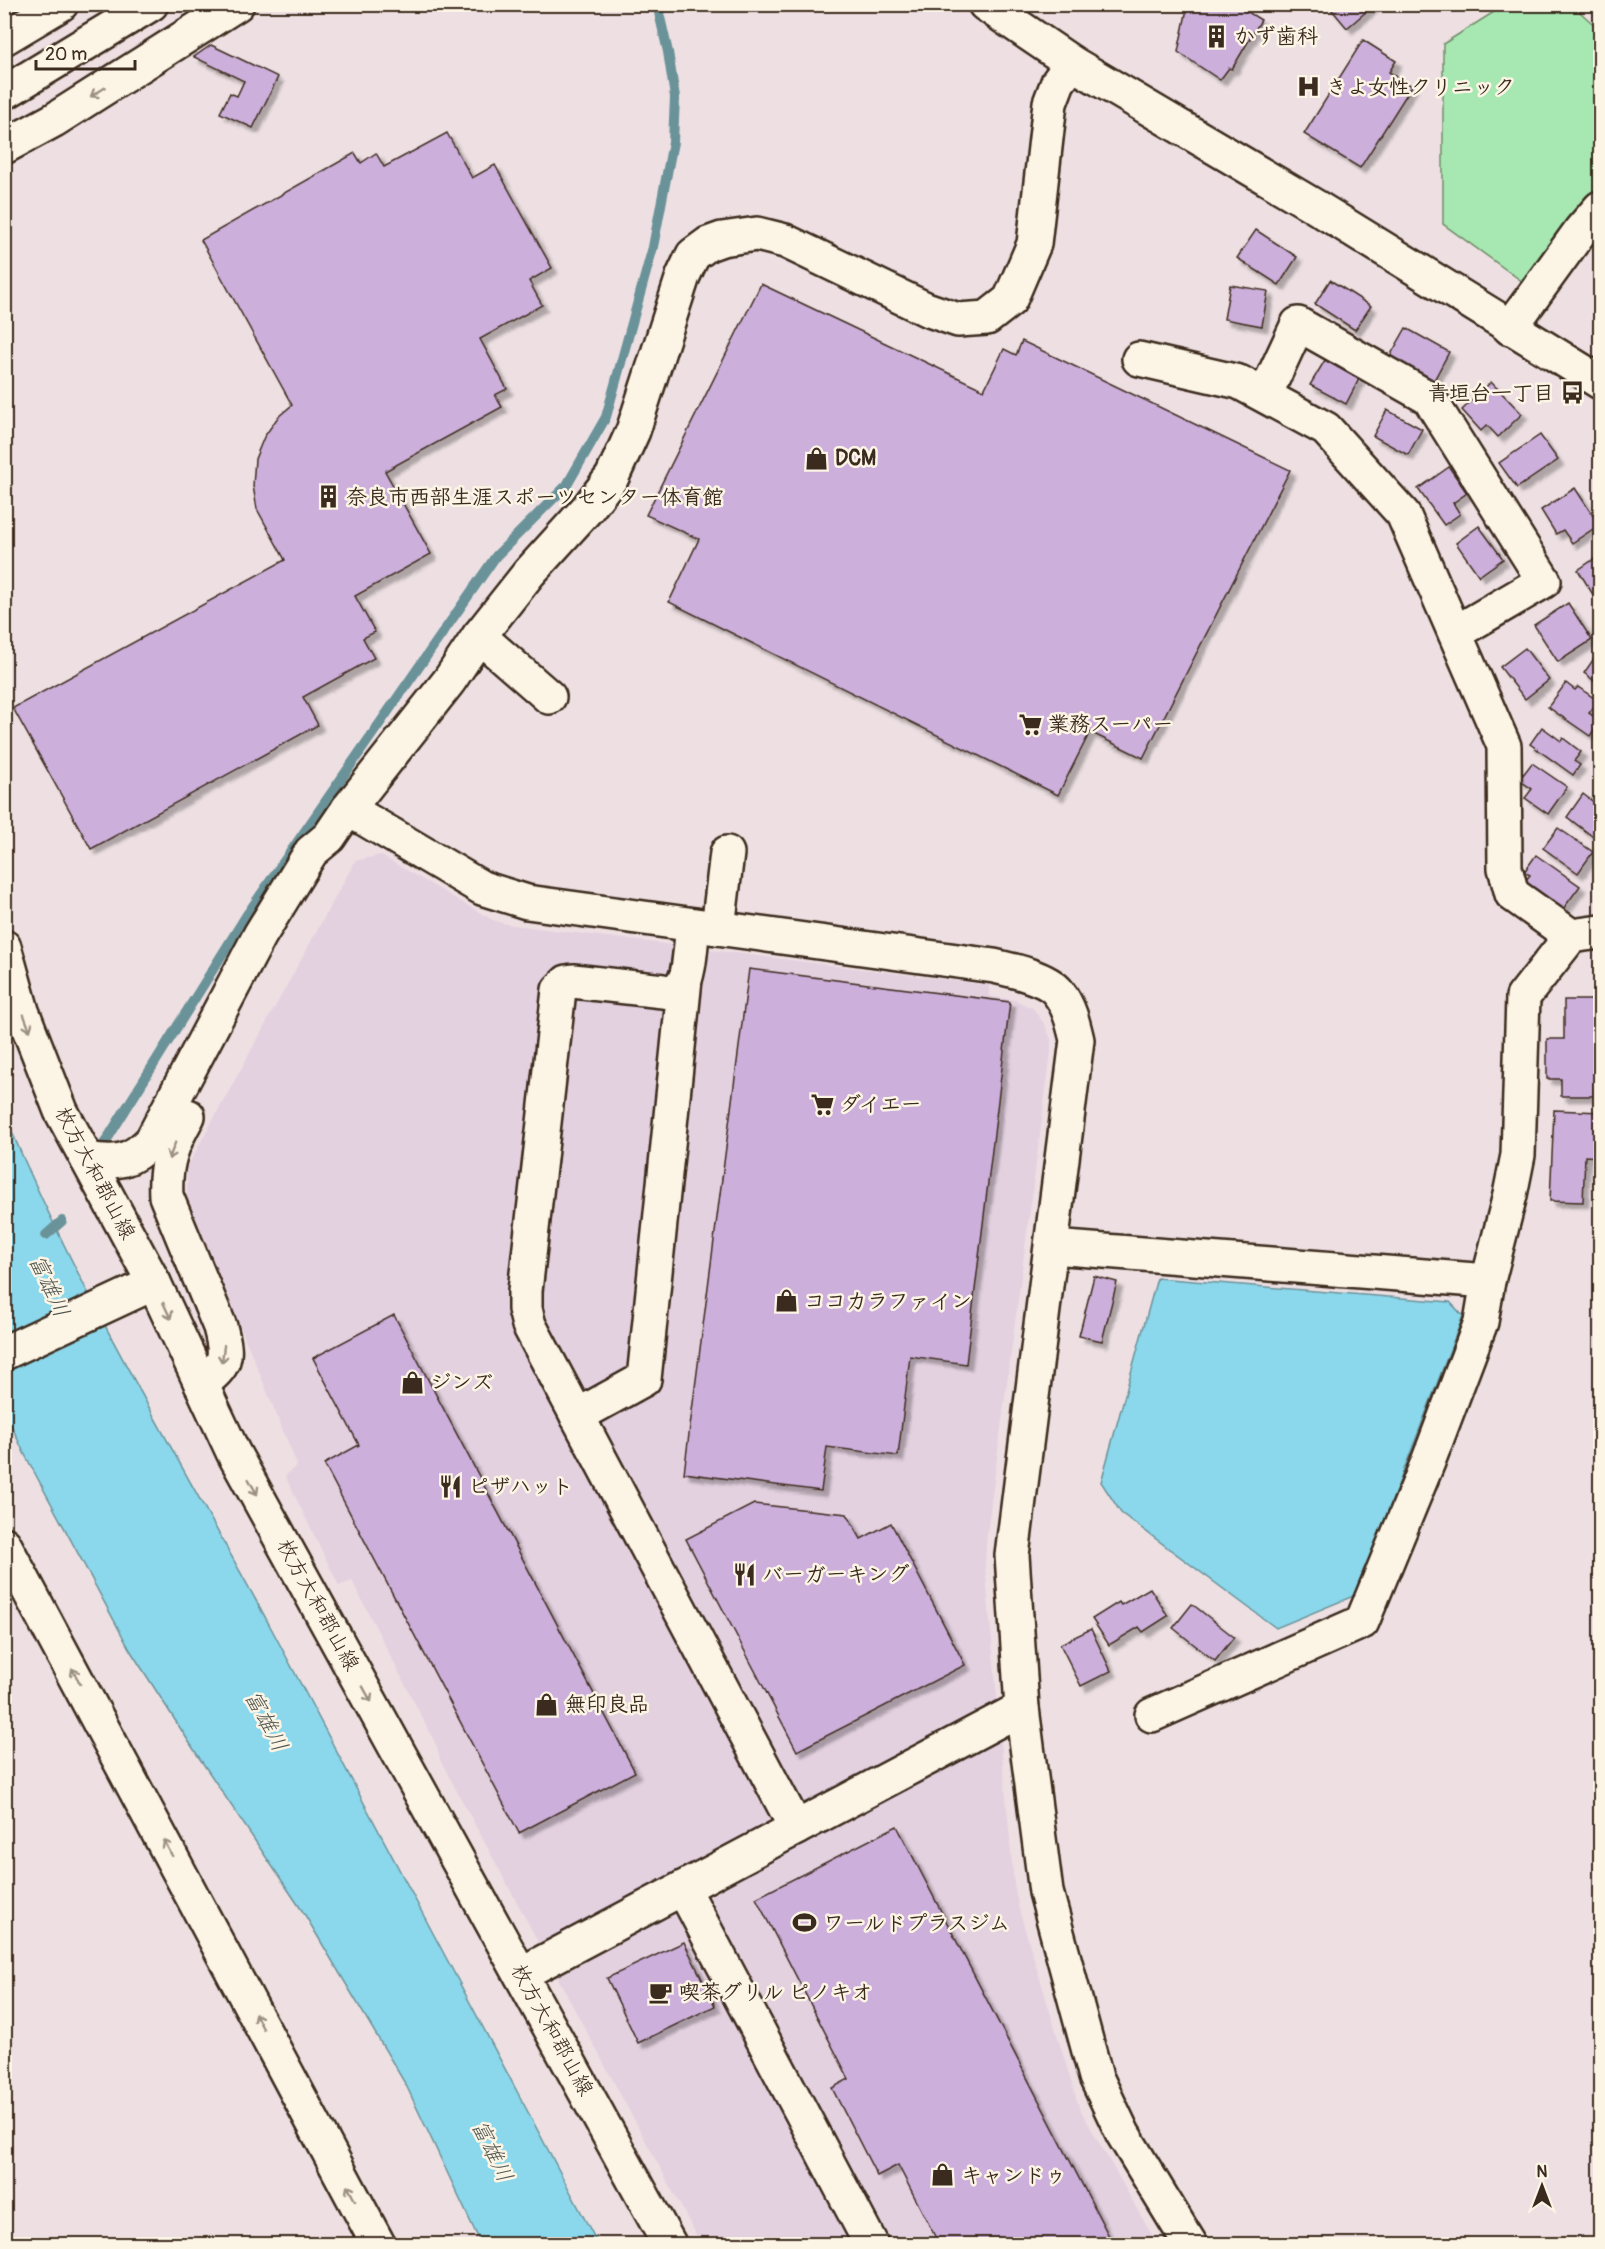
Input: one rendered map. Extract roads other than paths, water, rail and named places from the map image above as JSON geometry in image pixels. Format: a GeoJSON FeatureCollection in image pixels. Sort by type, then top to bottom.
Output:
{"type":"FeatureCollection","features":[{"type":"Feature","properties":{"kind":"main road"},"geometry":{"type":"LineString","coordinates":[[4,38],[61,4]]}},
{"type":"Feature","properties":{"kind":"main road"},"geometry":{"type":"LineString","coordinates":[[4,93],[152,4]]}},
{"type":"Feature","properties":{"kind":"main road"},"geometry":{"type":"LineString","coordinates":[[4,147],[54,120],[237,4]]}},
{"type":"Feature","properties":{"kind":"main road"},"geometry":{"type":"LineString","coordinates":[[985,4],[1072,63],[1316,207],[1600,382]]}},
{"type":"Feature","properties":{"kind":"main road"},"geometry":{"type":"LineString","coordinates":[[87,1159],[104,1162],[122,1161],[140,1152],[152,1140],[260,935],[311,852],[329,837],[348,809],[449,681],[479,636],[529,573],[588,508],[612,477],[633,431],[682,276],[693,255],[708,244],[722,239],[757,234],[785,241],[926,309],[958,320],[987,318],[1010,300],[1034,244],[1050,103],[1058,82],[1072,63]]}},
{"type":"Feature","properties":{"kind":"main road"},"geometry":{"type":"LineString","coordinates":[[1510,328],[1581,230],[1600,208]]}},
{"type":"Feature","properties":{"kind":"main road"},"geometry":{"type":"LineString","coordinates":[[1264,395],[1298,324],[1429,398],[1544,581],[1455,633]]}},
{"type":"Feature","properties":{"kind":"main road"},"geometry":{"type":"LineString","coordinates":[[1139,359],[1239,382],[1326,429],[1403,514],[1504,746],[1505,868],[1512,894],[1586,934],[1523,998],[1518,1155],[1488,1281],[1481,1322],[1428,1462],[1362,1622],[1152,1715]]}},
{"type":"Feature","properties":{"kind":"main road"},"geometry":{"type":"LineString","coordinates":[[479,636],[549,697]]}},
{"type":"Feature","properties":{"kind":"main road"},"geometry":{"type":"LineString","coordinates":[[348,809],[482,888],[527,902],[994,966],[1025,973],[1057,990],[1070,1013],[1077,1040],[1053,1247],[1012,1554],[1022,1708],[1046,1892],[1096,2077],[1123,2134],[1190,2244]]}},
{"type":"Feature","properties":{"kind":"main road"},"geometry":{"type":"LineString","coordinates":[[201,1384],[217,1372],[224,1360],[226,1349],[220,1327],[166,1196],[165,1175],[169,1155],[278,942],[327,859],[329,837]]}},
{"type":"Feature","properties":{"kind":"main road"},"geometry":{"type":"LineString","coordinates":[[727,853],[706,927],[679,989],[673,992],[573,981],[567,982],[560,990],[525,1291],[525,1309],[529,1325],[796,1828]]}},
{"type":"Feature","properties":{"kind":"main road","name":"枚方大和郡山線"},"geometry":{"type":"LineString","coordinates":[[4,947],[22,1011],[61,1111],[87,1159],[141,1289],[201,1384],[233,1452],[669,2244]]}},
{"type":"Feature","properties":{"kind":"main road"},"geometry":{"type":"LineString","coordinates":[[577,1416],[644,1378],[685,979]]}},
{"type":"Feature","properties":{"kind":"main road"},"geometry":{"type":"LineString","coordinates":[[1053,1247],[1488,1281]]}},
{"type":"Feature","properties":{"kind":"main road"},"geometry":{"type":"LineString","coordinates":[[4,1353],[141,1289]]}},
{"type":"Feature","properties":{"kind":"main road"},"geometry":{"type":"LineString","coordinates":[[4,1544],[378,2244]]}},
{"type":"Feature","properties":{"kind":"main road"},"geometry":{"type":"LineString","coordinates":[[521,1974],[1022,1708]]}},
{"type":"Feature","properties":{"kind":"main road"},"geometry":{"type":"LineString","coordinates":[[683,1888],[871,2244]]}},
{"type":"Feature","properties":{"kind":"water","name":"富雄川"},"geometry":{"type":"Polygon","coordinates":[[[4,1113],[96,1309],[270,1626],[598,2244],[481,2244],[406,2085],[305,1915],[130,1650],[24,1453],[5,1412],[4,1113]]]}},
{"type":"Feature","properties":{"kind":"water"},"geometry":{"type":"Polygon","coordinates":[[[1157,1278],[1450,1302],[1463,1316],[1356,1595],[1276,1628],[1121,1513],[1101,1482],[1157,1278]]]}},
{"type":"Feature","properties":{"kind":"waterway"},"geometry":{"type":"LineString","coordinates":[[101,1149],[248,913],[496,556],[567,485],[606,417],[653,247],[673,142],[675,97],[657,4]]}},
{"type":"Feature","properties":{"kind":"waterway"},"geometry":{"type":"LineString","coordinates":[[46,1235],[62,1221]]}},
{"type":"Feature","properties":{"kind":"place","name":"かず歯科"},"geometry":{"type":"Point","coordinates":[1216,36]}},
{"type":"Feature","properties":{"kind":"place","name":"きよ女性クリニック"},"geometry":{"type":"Point","coordinates":[1308,87]}},
{"type":"Feature","properties":{"kind":"place","name":"青垣台一丁目"},"geometry":{"type":"Point","coordinates":[1572,393]}},
{"type":"Feature","properties":{"kind":"place","name":"DCM"},"geometry":{"type":"Point","coordinates":[817,458]}},
{"type":"Feature","properties":{"kind":"place","name":"奈良市西部生涯スポーツセンター体育館"},"geometry":{"type":"Point","coordinates":[328,497]}},
{"type":"Feature","properties":{"kind":"place","name":"業務スーパー"},"geometry":{"type":"Point","coordinates":[1030,724]}},
{"type":"Feature","properties":{"kind":"place","name":"ダイエー"},"geometry":{"type":"Point","coordinates":[822,1104]}},
{"type":"Feature","properties":{"kind":"place","name":"ココカラファイン"},"geometry":{"type":"Point","coordinates":[786,1301]}},
{"type":"Feature","properties":{"kind":"place","name":"ジンズ"},"geometry":{"type":"Point","coordinates":[412,1382]}},
{"type":"Feature","properties":{"kind":"place","name":"ピザハット"},"geometry":{"type":"Point","coordinates":[450,1486]}},
{"type":"Feature","properties":{"kind":"place","name":"バーガーキング"},"geometry":{"type":"Point","coordinates":[744,1574]}},
{"type":"Feature","properties":{"kind":"place","name":"無印良品"},"geometry":{"type":"Point","coordinates":[547,1704]}},
{"type":"Feature","properties":{"kind":"place","name":"ワールドプラスジム"},"geometry":{"type":"Point","coordinates":[805,1923]}},
{"type":"Feature","properties":{"kind":"place","name":"喫茶グリル ピノキオ"},"geometry":{"type":"Point","coordinates":[661,1992]}},
{"type":"Feature","properties":{"kind":"place","name":"キャンドゥ"},"geometry":{"type":"Point","coordinates":[943,2175]}}]}
